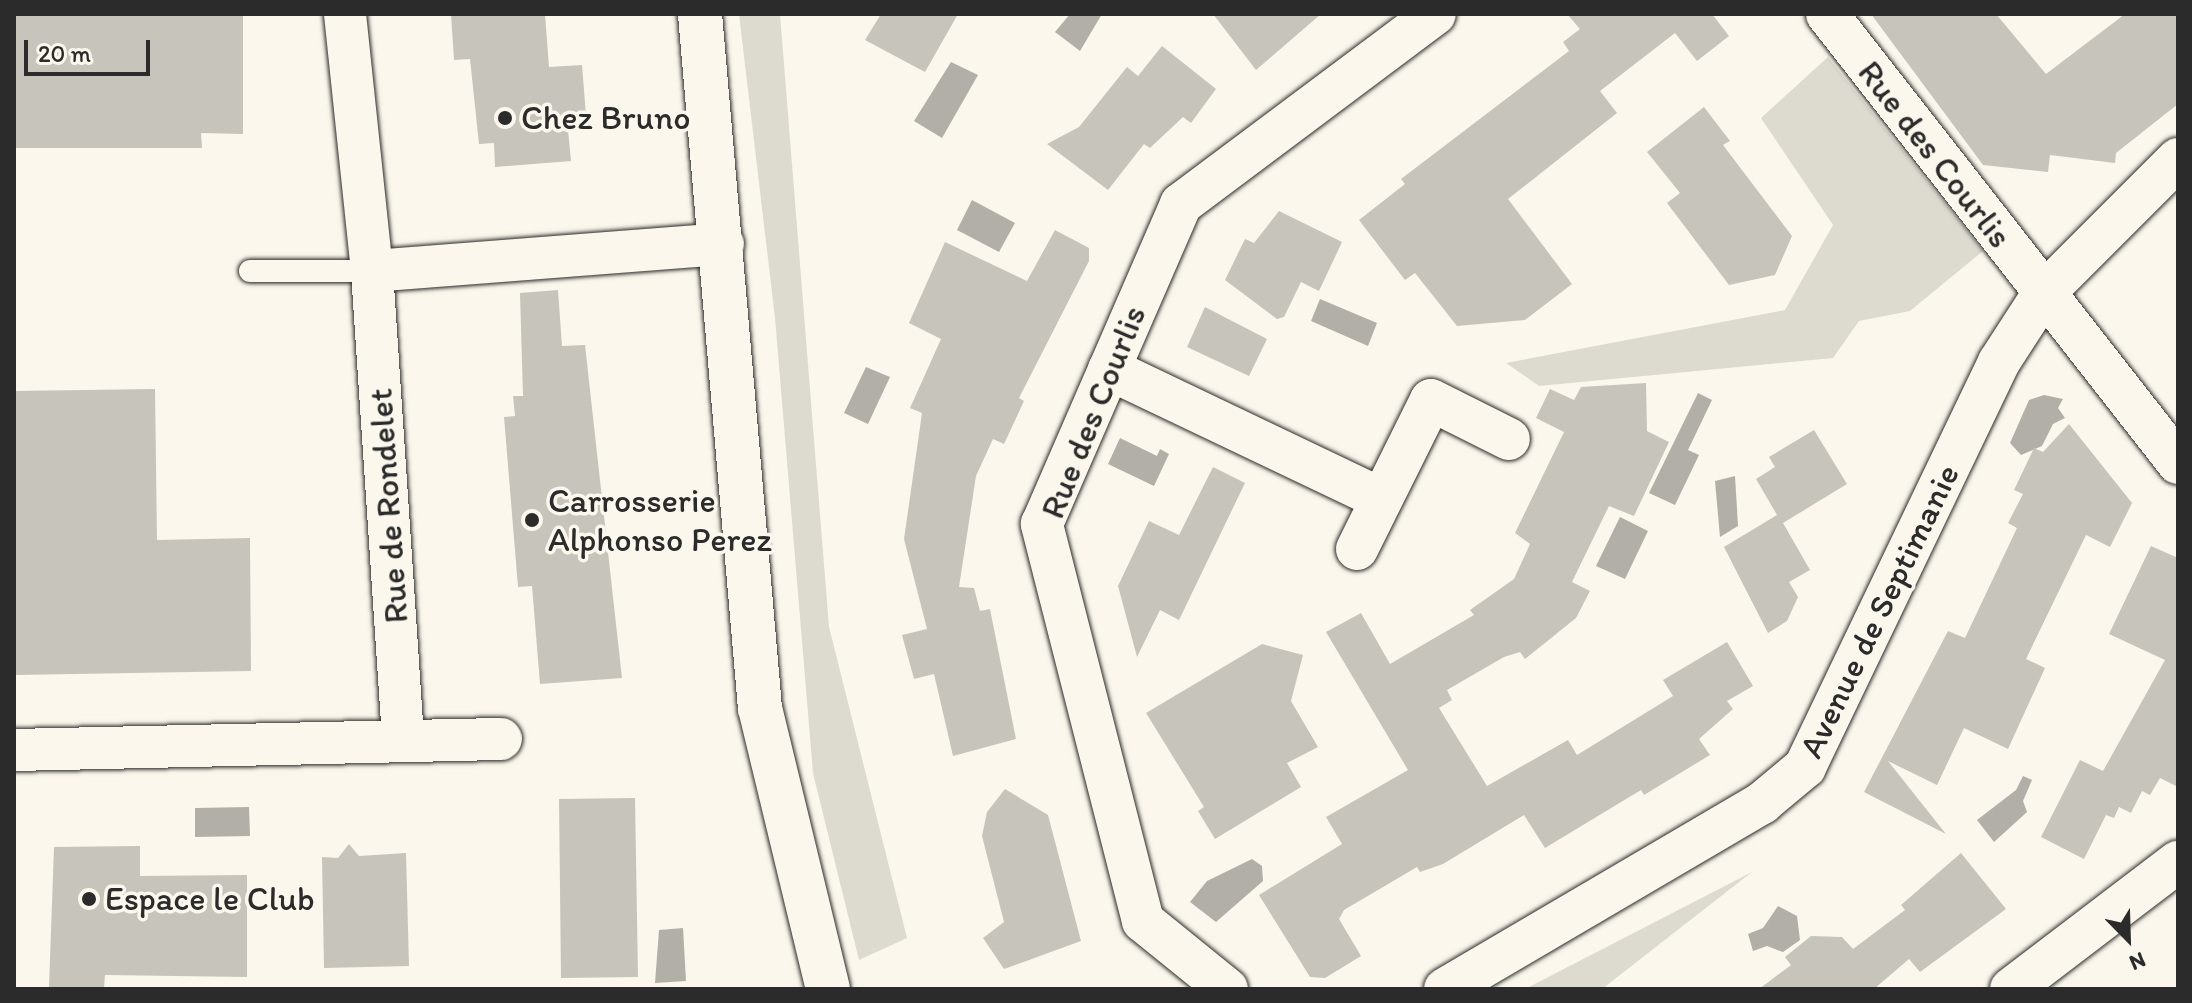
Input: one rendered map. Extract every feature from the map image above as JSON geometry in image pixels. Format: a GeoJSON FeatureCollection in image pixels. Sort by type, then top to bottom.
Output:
{"type":"FeatureCollection","features":[{"type":"Feature","properties":{"kind":"street","name":"Rue de Rondelet"},"geometry":{"type":"LineString","coordinates":[[345,14],[372,271],[403,741]]}},
{"type":"Feature","properties":{"kind":"street"},"geometry":{"type":"LineString","coordinates":[[700,14],[723,244],[760,708],[828,989]]}},
{"type":"Feature","properties":{"kind":"street","name":"Rue des Courlis"},"geometry":{"type":"LineString","coordinates":[[1227,989],[1143,921],[1042,524],[1181,204],[1435,14]]}},
{"type":"Feature","properties":{"kind":"street","name":"Rue des Courlis"},"geometry":{"type":"LineString","coordinates":[[1827,14],[2178,463]]}},
{"type":"Feature","properties":{"kind":"street","name":"Avenue de Septimanie"},"geometry":{"type":"LineString","coordinates":[[1445,989],[1762,803],[1805,767],[1999,362],[2043,294],[2178,159]]}},
{"type":"Feature","properties":{"kind":"street"},"geometry":{"type":"LineString","coordinates":[[372,271],[723,244]]}},
{"type":"Feature","properties":{"kind":"street"},"geometry":{"type":"LineString","coordinates":[[1109,369],[1381,499]]}},
{"type":"Feature","properties":{"kind":"street"},"geometry":{"type":"LineString","coordinates":[[1357,549],[1431,400],[1509,439]]}},
{"type":"Feature","properties":{"kind":"street"},"geometry":{"type":"LineString","coordinates":[[14,750],[501,739]]}},
{"type":"Feature","properties":{"kind":"street"},"geometry":{"type":"LineString","coordinates":[[2011,989],[2178,862]]}},
{"type":"Feature","properties":{"kind":"lane"},"geometry":{"type":"LineString","coordinates":[[250,271],[372,271]]}},
{"type":"Feature","properties":{"kind":"shaded area"},"geometry":{"type":"Polygon","coordinates":[[[739,14],[780,14],[829,627],[907,938],[859,960],[813,773],[775,318],[739,14]]]}},
{"type":"Feature","properties":{"kind":"shaded area"},"geometry":{"type":"Polygon","coordinates":[[[1070,14],[1102,14],[1080,51],[1055,32],[1070,14]]]}},
{"type":"Feature","properties":{"kind":"shaded area"},"geometry":{"type":"Polygon","coordinates":[[[1828,57],[1983,251],[1910,311],[1859,321],[1833,358],[1539,386],[1506,363],[1785,310],[1833,225],[1761,118],[1828,57]]]}},
{"type":"Feature","properties":{"kind":"shaded area"},"geometry":{"type":"Polygon","coordinates":[[[951,62],[978,75],[942,138],[914,121],[951,62]]]}},
{"type":"Feature","properties":{"kind":"shaded area"},"geometry":{"type":"Polygon","coordinates":[[[972,200],[1015,223],[999,252],[957,230],[972,200]]]}},
{"type":"Feature","properties":{"kind":"shaded area"},"geometry":{"type":"Polygon","coordinates":[[[1320,299],[1377,323],[1368,346],[1311,321],[1320,299]]]}},
{"type":"Feature","properties":{"kind":"shaded area"},"geometry":{"type":"Polygon","coordinates":[[[866,367],[890,377],[868,424],[844,413],[866,367]]]}},
{"type":"Feature","properties":{"kind":"shaded area"},"geometry":{"type":"Polygon","coordinates":[[[1698,393],[1712,400],[1688,450],[1699,455],[1675,505],[1649,493],[1698,393]]]}},
{"type":"Feature","properties":{"kind":"shaded area"},"geometry":{"type":"Polygon","coordinates":[[[2044,395],[2063,399],[2058,408],[2065,418],[2053,424],[2042,446],[2021,455],[2010,443],[2029,400],[2044,395]]]}},
{"type":"Feature","properties":{"kind":"shaded area"},"geometry":{"type":"Polygon","coordinates":[[[1120,438],[1157,456],[1160,449],[1169,454],[1154,486],[1108,464],[1120,438]]]}},
{"type":"Feature","properties":{"kind":"shaded area"},"geometry":{"type":"Polygon","coordinates":[[[1735,476],[1738,526],[1720,537],[1715,481],[1735,476]]]}},
{"type":"Feature","properties":{"kind":"shaded area"},"geometry":{"type":"Polygon","coordinates":[[[1620,517],[1648,531],[1625,579],[1596,566],[1620,517]]]}},
{"type":"Feature","properties":{"kind":"shaded area"},"geometry":{"type":"Polygon","coordinates":[[[2023,776],[2032,780],[2023,801],[2027,812],[1994,842],[1977,820],[2016,790],[2023,776]]]}},
{"type":"Feature","properties":{"kind":"shaded area"},"geometry":{"type":"Polygon","coordinates":[[[249,807],[250,836],[195,837],[195,808],[249,807]]]}},
{"type":"Feature","properties":{"kind":"shaded area"},"geometry":{"type":"Polygon","coordinates":[[[1252,859],[1262,866],[1263,881],[1216,922],[1190,902],[1207,881],[1252,859]]]}},
{"type":"Feature","properties":{"kind":"shaded area"},"geometry":{"type":"Polygon","coordinates":[[[1752,872],[1602,989],[1525,989],[1752,872]]]}},
{"type":"Feature","properties":{"kind":"shaded area"},"geometry":{"type":"Polygon","coordinates":[[[1778,906],[1797,916],[1800,940],[1783,952],[1767,946],[1753,951],[1748,934],[1763,928],[1778,906]]]}},
{"type":"Feature","properties":{"kind":"shaded area"},"geometry":{"type":"Polygon","coordinates":[[[683,928],[686,981],[655,983],[659,930],[683,928]]]}},
{"type":"Feature","properties":{"kind":"building"},"geometry":{"type":"Polygon","coordinates":[[[14,14],[243,14],[243,134],[201,133],[202,148],[14,148],[14,14]]]}},
{"type":"Feature","properties":{"kind":"building"},"geometry":{"type":"Polygon","coordinates":[[[451,14],[545,14],[549,67],[582,65],[587,128],[568,130],[571,161],[495,167],[494,143],[479,144],[470,59],[454,60],[451,14]]]}},
{"type":"Feature","properties":{"kind":"building"},"geometry":{"type":"Polygon","coordinates":[[[881,14],[958,14],[925,72],[865,40],[881,14]]]}},
{"type":"Feature","properties":{"kind":"building"},"geometry":{"type":"Polygon","coordinates":[[[1213,14],[1321,14],[1256,70],[1213,14]]]}},
{"type":"Feature","properties":{"kind":"building"},"geometry":{"type":"Polygon","coordinates":[[[1567,14],[1712,14],[1729,36],[1697,61],[1675,33],[1600,91],[1617,113],[1508,199],[1572,284],[1525,320],[1457,326],[1415,273],[1405,280],[1359,220],[1405,184],[1401,179],[1569,51],[1563,42],[1580,29],[1567,14]]]}},
{"type":"Feature","properties":{"kind":"building"},"geometry":{"type":"Polygon","coordinates":[[[1871,14],[1996,14],[2046,74],[2125,14],[2178,14],[2178,104],[2116,153],[2115,163],[2050,155],[2048,172],[1983,165],[1871,14]]]}},
{"type":"Feature","properties":{"kind":"building"},"geometry":{"type":"Polygon","coordinates":[[[1162,46],[1216,89],[1191,123],[1183,117],[1150,148],[1144,144],[1108,190],[1047,144],[1079,127],[1127,67],[1138,76],[1162,46]]]}},
{"type":"Feature","properties":{"kind":"building"},"geometry":{"type":"Polygon","coordinates":[[[1704,107],[1730,141],[1723,145],[1792,236],[1775,275],[1729,285],[1667,203],[1680,193],[1647,152],[1704,107]]]}},
{"type":"Feature","properties":{"kind":"building"},"geometry":{"type":"Polygon","coordinates":[[[1279,211],[1342,242],[1319,291],[1301,282],[1284,317],[1277,319],[1225,280],[1245,239],[1254,243],[1279,211]]]}},
{"type":"Feature","properties":{"kind":"building"},"geometry":{"type":"Polygon","coordinates":[[[1055,230],[1089,248],[1089,261],[1019,398],[1024,401],[1004,444],[993,439],[976,476],[959,587],[974,588],[980,611],[990,609],[1016,739],[953,756],[934,674],[914,679],[902,635],[927,629],[904,539],[922,413],[910,408],[941,339],[909,323],[945,242],[1027,281],[1055,230]]]}},
{"type":"Feature","properties":{"kind":"building"},"geometry":{"type":"Polygon","coordinates":[[[558,290],[562,346],[585,345],[622,678],[540,684],[532,586],[518,587],[504,417],[515,416],[513,396],[523,396],[520,293],[558,290]]]}},
{"type":"Feature","properties":{"kind":"building"},"geometry":{"type":"Polygon","coordinates":[[[1205,307],[1267,339],[1249,376],[1187,347],[1205,307]]]}},
{"type":"Feature","properties":{"kind":"building"},"geometry":{"type":"Polygon","coordinates":[[[1646,383],[1647,431],[1669,442],[1634,516],[1609,506],[1572,582],[1590,591],[1576,618],[1525,659],[1520,652],[1504,657],[1447,690],[1452,700],[1439,708],[1487,786],[1568,740],[1577,755],[1673,696],[1663,680],[1727,642],[1753,686],[1727,701],[1733,709],[1699,739],[1710,755],[1644,795],[1641,790],[1545,848],[1524,815],[1443,864],[1420,872],[1417,867],[1344,910],[1339,919],[1361,956],[1325,978],[1310,977],[1259,895],[1342,844],[1326,817],[1408,770],[1326,632],[1361,613],[1390,664],[1474,615],[1470,610],[1514,579],[1530,544],[1515,533],[1564,432],[1536,418],[1550,389],[1574,400],[1581,387],[1646,383]]]}},
{"type":"Feature","properties":{"kind":"building"},"geometry":{"type":"Polygon","coordinates":[[[155,389],[157,540],[250,538],[251,671],[14,675],[14,391],[155,389]]]}},
{"type":"Feature","properties":{"kind":"building"},"geometry":{"type":"Polygon","coordinates":[[[2069,424],[2132,503],[2110,547],[2086,535],[2026,659],[2045,668],[2008,749],[1964,728],[1937,785],[1888,761],[1946,834],[1864,792],[1948,631],[1965,638],[2017,528],[2008,523],[2023,494],[2014,490],[2034,448],[2043,452],[2069,424]]]}},
{"type":"Feature","properties":{"kind":"building"},"geometry":{"type":"Polygon","coordinates":[[[1814,430],[1847,484],[1783,523],[1810,570],[1789,582],[1798,597],[1787,621],[1768,633],[1724,547],[1777,515],[1756,479],[1775,467],[1769,457],[1814,430]]]}},
{"type":"Feature","properties":{"kind":"building"},"geometry":{"type":"Polygon","coordinates":[[[1213,467],[1245,483],[1179,620],[1160,610],[1137,657],[1118,586],[1149,521],[1179,535],[1213,467]]]}},
{"type":"Feature","properties":{"kind":"building"},"geometry":{"type":"Polygon","coordinates":[[[2151,546],[2178,558],[2178,787],[2160,778],[2150,795],[2142,791],[2131,813],[2119,807],[2114,818],[2106,815],[2084,859],[2041,837],[2080,760],[2103,771],[2165,660],[2109,634],[2151,546]]]}},
{"type":"Feature","properties":{"kind":"building"},"geometry":{"type":"Polygon","coordinates":[[[1262,644],[1303,655],[1291,701],[1318,747],[1287,763],[1301,787],[1215,839],[1198,811],[1204,807],[1146,713],[1262,644]]]}},
{"type":"Feature","properties":{"kind":"building"},"geometry":{"type":"Polygon","coordinates":[[[1005,789],[1048,815],[1081,941],[1004,969],[983,938],[1004,922],[982,836],[987,812],[1005,789]]]}},
{"type":"Feature","properties":{"kind":"building"},"geometry":{"type":"Polygon","coordinates":[[[635,798],[638,977],[561,978],[559,799],[635,798]]]}},
{"type":"Feature","properties":{"kind":"building"},"geometry":{"type":"Polygon","coordinates":[[[349,844],[359,856],[406,853],[409,966],[324,968],[322,857],[338,858],[349,844]]]}},
{"type":"Feature","properties":{"kind":"building"},"geometry":{"type":"Polygon","coordinates":[[[140,846],[140,876],[247,875],[247,977],[105,975],[104,988],[49,987],[54,847],[140,846]]]}},
{"type":"Feature","properties":{"kind":"building"},"geometry":{"type":"Polygon","coordinates":[[[1961,853],[2006,909],[1920,972],[1909,959],[1874,989],[1759,989],[1791,965],[1785,957],[1811,936],[1842,937],[1853,949],[1905,910],[1901,905],[1961,853]]]}},
{"type":"Feature","properties":{"kind":"place","name":"Chez Bruno"},"geometry":{"type":"Point","coordinates":[505,118]}},
{"type":"Feature","properties":{"kind":"place","name":"Carrosserie Alphonso Perez"},"geometry":{"type":"Point","coordinates":[532,520]}},
{"type":"Feature","properties":{"kind":"place","name":"Espace le Club"},"geometry":{"type":"Point","coordinates":[89,899]}}]}
